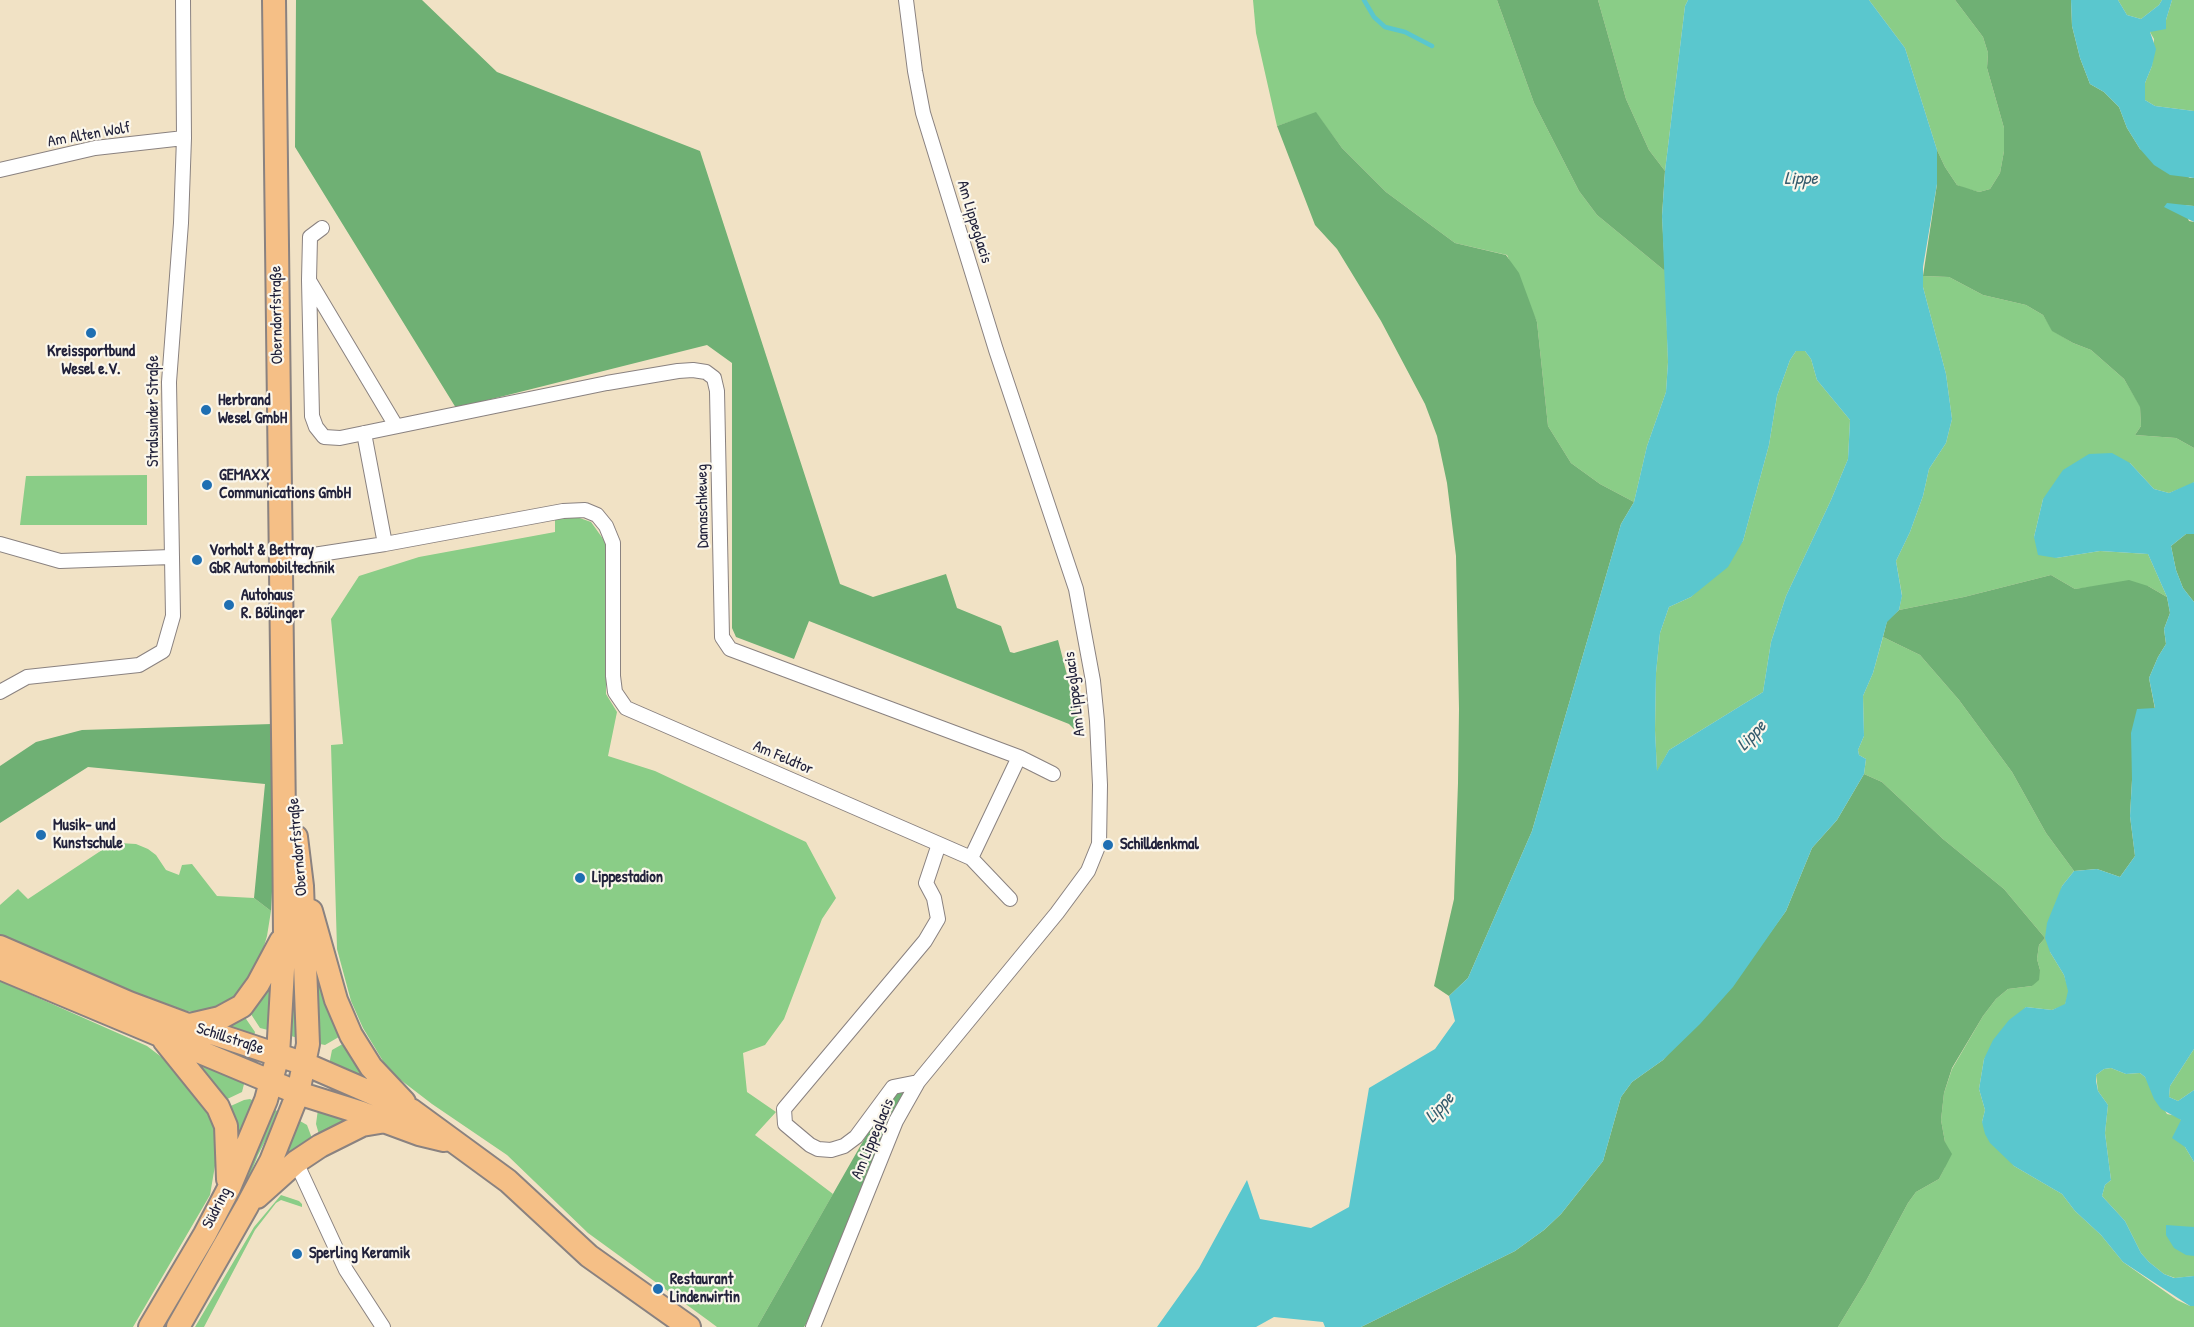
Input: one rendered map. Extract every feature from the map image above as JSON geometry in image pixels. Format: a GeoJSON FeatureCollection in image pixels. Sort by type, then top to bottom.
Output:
{"type":"FeatureCollection","features":[{"type":"Feature","properties":{"kind":"main road","name":"Oberndorfstraße"},"geometry":{"type":"LineString","coordinates":[[274,0],[285,935],[278,1055]]}},
{"type":"Feature","properties":{"kind":"main road","name":"Oberndorfstraße"},"geometry":{"type":"LineString","coordinates":[[283,629],[295,828],[302,886],[308,1044],[298,1093]]}},
{"type":"Feature","properties":{"kind":"main road"},"geometry":{"type":"LineString","coordinates":[[302,886],[323,949],[336,1000],[351,1035],[371,1067],[411,1110]]}},
{"type":"Feature","properties":{"kind":"main road"},"geometry":{"type":"LineString","coordinates":[[188,1025],[220,1018],[242,1006],[258,984],[285,935]]}},
{"type":"Feature","properties":{"kind":"main road","name":"Schillstraße"},"geometry":{"type":"LineString","coordinates":[[0,947],[129,1003],[305,1064],[411,1110],[508,1181],[589,1256],[689,1327]]}},
{"type":"Feature","properties":{"kind":"main road","name":"Schillstraße"},"geometry":{"type":"LineString","coordinates":[[0,968],[271,1083],[419,1134],[454,1143]]}},
{"type":"Feature","properties":{"kind":"main road"},"geometry":{"type":"LineString","coordinates":[[162,1037],[218,1107],[226,1126],[229,1188]]}},
{"type":"Feature","properties":{"kind":"main road","name":"Südring"},"geometry":{"type":"LineString","coordinates":[[150,1327],[229,1188],[271,1083],[278,1055]]}},
{"type":"Feature","properties":{"kind":"main road","name":"Südring"},"geometry":{"type":"LineString","coordinates":[[178,1327],[271,1161],[298,1093]]}},
{"type":"Feature","properties":{"kind":"main road"},"geometry":{"type":"LineString","coordinates":[[247,1206],[296,1162],[320,1146],[362,1125],[386,1121]]}},
{"type":"Feature","properties":{"kind":"street","name":"Stralsunder Straße"},"geometry":{"type":"LineString","coordinates":[[0,692],[27,677],[139,665],[163,651],[172,616],[169,382],[184,138],[183,0]]}},
{"type":"Feature","properties":{"kind":"street","name":"Am Lippeglacis"},"geometry":{"type":"LineString","coordinates":[[813,1327],[896,1121],[918,1082],[1057,913],[1088,871],[1099,844],[1100,785],[1097,721],[1093,681],[1076,589],[996,350],[923,113],[906,0]]}},
{"type":"Feature","properties":{"kind":"street","name":"Am Alten Wolf"},"geometry":{"type":"LineString","coordinates":[[0,170],[95,148],[184,138]]}},
{"type":"Feature","properties":{"kind":"street","name":"Damaschkeweg"},"geometry":{"type":"LineString","coordinates":[[322,228],[310,237],[309,280],[312,416],[316,427],[324,436],[340,438],[648,376],[693,369],[706,372],[714,378],[717,391],[722,638],[730,649],[1019,757],[1053,774]]}},
{"type":"Feature","properties":{"kind":"street"},"geometry":{"type":"LineString","coordinates":[[309,280],[396,426]]}},
{"type":"Feature","properties":{"kind":"street"},"geometry":{"type":"LineString","coordinates":[[364,433],[385,544]]}},
{"type":"Feature","properties":{"kind":"street","name":"Am Feldtor"},"geometry":{"type":"LineString","coordinates":[[281,560],[385,544],[563,511],[585,510],[597,515],[606,526],[613,543],[613,676],[615,692],[626,708],[939,844]]}},
{"type":"Feature","properties":{"kind":"street"},"geometry":{"type":"LineString","coordinates":[[0,544],[60,561],[171,558]]}},
{"type":"Feature","properties":{"kind":"street"},"geometry":{"type":"LineString","coordinates":[[971,858],[1019,757]]}},
{"type":"Feature","properties":{"kind":"street"},"geometry":{"type":"LineString","coordinates":[[918,1082],[892,1087],[856,1137],[844,1146],[831,1150],[818,1149],[785,1124],[784,1109],[924,941],[938,919],[934,898],[926,883],[939,844],[971,858],[1011,899]]}},
{"type":"Feature","properties":{"kind":"street"},"geometry":{"type":"LineString","coordinates":[[296,1162],[346,1270],[383,1327]]}},
{"type":"Feature","properties":{"kind":"green space"},"geometry":{"type":"Polygon","coordinates":[[[296,0],[422,0],[497,72],[700,151],[840,584],[873,597],[946,574],[957,608],[1001,626],[1010,652],[1014,653],[1058,640],[1079,722],[1077,732],[1069,724],[809,621],[794,659],[736,637],[732,628],[732,363],[707,345],[456,408],[295,147],[296,0]]]}},
{"type":"Feature","properties":{"kind":"green space"},"geometry":{"type":"Polygon","coordinates":[[[1253,0],[1497,0],[1534,103],[1579,191],[1597,215],[1665,271],[1668,362],[1666,392],[1647,446],[1634,502],[1600,484],[1571,463],[1548,426],[1537,322],[1507,255],[1455,243],[1386,192],[1342,148],[1316,113],[1277,126],[1256,33],[1253,0]]]}},
{"type":"Feature","properties":{"kind":"green space"},"geometry":{"type":"Polygon","coordinates":[[[1497,0],[1598,0],[1626,99],[1649,150],[1665,171],[1662,216],[1665,271],[1597,215],[1579,191],[1534,103],[1497,0]]]}},
{"type":"Feature","properties":{"kind":"green space"},"geometry":{"type":"Polygon","coordinates":[[[1598,0],[1688,0],[1685,6],[1665,171],[1649,150],[1626,99],[1598,0]]]}},
{"type":"Feature","properties":{"kind":"green space"},"geometry":{"type":"Polygon","coordinates":[[[1869,0],[1955,0],[1983,37],[1988,53],[1987,68],[2004,128],[2004,151],[2000,173],[1990,189],[1979,192],[1957,185],[1945,167],[1937,150],[1905,48],[1869,0]]]}},
{"type":"Feature","properties":{"kind":"green space"},"geometry":{"type":"Polygon","coordinates":[[[1955,0],[2071,0],[2072,26],[2080,58],[2090,84],[2104,92],[2119,107],[2127,128],[2140,149],[2190,178],[2194,178],[2194,206],[2182,205],[2189,221],[2194,222],[2194,448],[2176,438],[2135,435],[2141,426],[2140,407],[2124,379],[2091,350],[2052,331],[2043,315],[2026,305],[1983,295],[1949,277],[1923,276],[1937,184],[1937,150],[1957,185],[1979,192],[1990,189],[2000,173],[2004,151],[2004,128],[1987,68],[1988,53],[1983,37],[1955,0]]]}},
{"type":"Feature","properties":{"kind":"green space"},"geometry":{"type":"Polygon","coordinates":[[[2118,0],[2162,0],[2141,19],[2127,15],[2118,0]]]}},
{"type":"Feature","properties":{"kind":"green space"},"geometry":{"type":"Polygon","coordinates":[[[2172,0],[2194,0],[2194,111],[2155,106],[2145,100],[2145,83],[2152,66],[2154,39],[2150,32],[2166,20],[2172,0]]]}},
{"type":"Feature","properties":{"kind":"green space"},"geometry":{"type":"Polygon","coordinates":[[[1316,112],[1342,148],[1386,192],[1455,243],[1506,255],[1519,273],[1537,322],[1548,426],[1571,463],[1600,484],[1634,502],[1621,524],[1532,831],[1468,978],[1449,996],[1434,986],[1454,899],[1458,783],[1456,556],[1447,483],[1437,436],[1425,404],[1381,321],[1337,249],[1315,225],[1277,126],[1316,112]]]}},
{"type":"Feature","properties":{"kind":"green space"},"geometry":{"type":"Polygon","coordinates":[[[1923,276],[1949,277],[1983,295],[2026,305],[2043,315],[2053,331],[2091,350],[2124,379],[2140,406],[2141,426],[2135,435],[2176,438],[2194,448],[2194,482],[2192,484],[2169,493],[2154,489],[2130,463],[2043,499],[2034,537],[2056,558],[2100,551],[2148,554],[2167,597],[2148,586],[2099,586],[2075,589],[2051,575],[1964,597],[1899,610],[1902,595],[1896,561],[1910,532],[1923,496],[1929,469],[1946,443],[1952,419],[1946,374],[1923,287],[1923,276]]]}},
{"type":"Feature","properties":{"kind":"green space"},"geometry":{"type":"Polygon","coordinates":[[[1796,351],[1805,351],[1811,359],[1817,380],[1850,420],[1848,459],[1786,596],[1771,642],[1763,692],[1669,750],[1657,772],[1656,673],[1660,633],[1669,607],[1691,597],[1743,541],[1769,445],[1777,396],[1790,360],[1796,351]]]}},
{"type":"Feature","properties":{"kind":"green space"},"geometry":{"type":"Polygon","coordinates":[[[147,475],[147,525],[20,525],[26,476],[147,475]]]}},
{"type":"Feature","properties":{"kind":"green space","name":"Lippestadion"},"geometry":{"type":"Polygon","coordinates":[[[574,516],[591,522],[606,543],[606,694],[617,712],[608,756],[655,771],[806,842],[836,898],[822,919],[784,1019],[765,1045],[743,1053],[747,1092],[776,1112],[755,1135],[833,1194],[757,1327],[717,1327],[588,1233],[507,1155],[432,1104],[389,1071],[363,1028],[351,1001],[337,949],[331,745],[343,744],[331,619],[359,576],[419,557],[555,532],[555,519],[574,516]]]}},
{"type":"Feature","properties":{"kind":"green space"},"geometry":{"type":"Polygon","coordinates":[[[2186,534],[2194,534],[2194,602],[2183,588],[2171,546],[2186,534]]]}},
{"type":"Feature","properties":{"kind":"green space"},"geometry":{"type":"Polygon","coordinates":[[[2051,575],[2075,589],[2129,580],[2148,586],[2167,597],[2170,613],[2164,629],[2166,644],[2149,678],[2155,709],[2132,780],[2130,816],[2135,856],[2120,877],[2097,869],[2074,871],[2046,833],[2012,772],[1959,700],[1920,655],[1883,637],[1887,621],[1899,610],[1964,597],[2051,575]]]}},
{"type":"Feature","properties":{"kind":"green space"},"geometry":{"type":"Polygon","coordinates":[[[1883,637],[1920,655],[1959,700],[2012,772],[2046,833],[2074,871],[2062,886],[2050,952],[2064,975],[2069,991],[2065,1005],[2052,1010],[2026,1007],[1984,1059],[1979,1089],[1985,1110],[1982,1122],[2014,1166],[2062,1194],[2123,1262],[2177,1300],[2194,1306],[2194,1327],[1838,1327],[1908,1203],[1916,1192],[1939,1179],[1945,1167],[1945,1142],[1941,1120],[1944,1093],[1952,1069],[1983,1016],[1996,999],[2008,989],[2032,986],[2040,970],[2037,959],[2039,945],[2045,938],[2004,889],[1943,839],[1882,782],[1864,774],[1866,759],[1859,755],[1858,750],[1864,736],[1863,696],[1873,673],[1883,637]]]}},
{"type":"Feature","properties":{"kind":"green space"},"geometry":{"type":"Polygon","coordinates":[[[272,724],[274,853],[271,911],[254,898],[265,784],[88,767],[0,823],[0,766],[36,742],[82,730],[272,724]]]}},
{"type":"Feature","properties":{"kind":"green space"},"geometry":{"type":"Polygon","coordinates":[[[1864,774],[1882,782],[1943,839],[2004,889],[2045,938],[2039,945],[2037,959],[2040,970],[2039,980],[2032,986],[2008,989],[1996,999],[1983,1016],[1952,1068],[1944,1093],[1941,1120],[1945,1142],[1952,1154],[1939,1179],[1916,1192],[1908,1203],[1838,1327],[1361,1327],[1515,1251],[1544,1230],[1561,1214],[1603,1161],[1621,1097],[1632,1082],[1663,1060],[1759,948],[1786,911],[1812,848],[1837,820],[1864,774]]]}},
{"type":"Feature","properties":{"kind":"green space"},"geometry":{"type":"Polygon","coordinates":[[[119,843],[136,844],[148,849],[156,855],[166,870],[179,875],[182,865],[192,864],[217,896],[254,898],[271,911],[258,967],[246,988],[224,1006],[199,1013],[170,1008],[0,935],[0,905],[18,889],[28,899],[99,852],[119,843]]]}},
{"type":"Feature","properties":{"kind":"green space"},"geometry":{"type":"Polygon","coordinates":[[[317,958],[344,1034],[325,1045],[315,1043],[317,958]]]}},
{"type":"Feature","properties":{"kind":"green space"},"geometry":{"type":"Polygon","coordinates":[[[295,960],[301,1039],[291,1036],[295,960]]]}},
{"type":"Feature","properties":{"kind":"green space"},"geometry":{"type":"Polygon","coordinates":[[[271,976],[268,1030],[260,1028],[247,1008],[271,976]]]}},
{"type":"Feature","properties":{"kind":"green space"},"geometry":{"type":"Polygon","coordinates":[[[0,981],[147,1046],[168,1062],[206,1106],[214,1124],[217,1154],[210,1195],[133,1327],[0,1327],[0,981]]]}},
{"type":"Feature","properties":{"kind":"green space"},"geometry":{"type":"Polygon","coordinates":[[[242,1013],[255,1032],[253,1040],[214,1028],[242,1013]]]}},
{"type":"Feature","properties":{"kind":"green space"},"geometry":{"type":"Polygon","coordinates":[[[348,1041],[378,1083],[329,1065],[332,1050],[348,1041]]]}},
{"type":"Feature","properties":{"kind":"green space"},"geometry":{"type":"Polygon","coordinates":[[[2194,1049],[2194,1090],[2178,1101],[2169,1097],[2170,1086],[2194,1049]]]}},
{"type":"Feature","properties":{"kind":"green space"},"geometry":{"type":"Polygon","coordinates":[[[193,1060],[245,1080],[242,1092],[221,1102],[193,1060]]]}},
{"type":"Feature","properties":{"kind":"green space"},"geometry":{"type":"Polygon","coordinates":[[[2111,1068],[2126,1074],[2140,1073],[2145,1077],[2167,1114],[2177,1116],[2181,1120],[2185,1147],[2194,1162],[2194,1276],[2175,1278],[2164,1274],[2149,1262],[2141,1253],[2125,1221],[2102,1196],[2105,1185],[2111,1180],[2105,1133],[2108,1105],[2098,1091],[2096,1075],[2104,1069],[2111,1068]]]}},
{"type":"Feature","properties":{"kind":"green space"},"geometry":{"type":"Polygon","coordinates":[[[895,1090],[906,1094],[892,1118],[806,1324],[804,1327],[757,1327],[866,1136],[895,1090]]]}},
{"type":"Feature","properties":{"kind":"green space"},"geometry":{"type":"Polygon","coordinates":[[[250,1099],[254,1101],[240,1143],[224,1109],[250,1099]]]}},
{"type":"Feature","properties":{"kind":"green space"},"geometry":{"type":"Polygon","coordinates":[[[270,1108],[280,1112],[258,1155],[236,1210],[170,1327],[157,1327],[270,1108]]]}},
{"type":"Feature","properties":{"kind":"green space"},"geometry":{"type":"Polygon","coordinates":[[[318,1109],[358,1121],[320,1138],[316,1124],[318,1109]]]}},
{"type":"Feature","properties":{"kind":"green space"},"geometry":{"type":"Polygon","coordinates":[[[300,1121],[307,1125],[313,1141],[279,1164],[300,1121]]]}},
{"type":"Feature","properties":{"kind":"green space"},"geometry":{"type":"Polygon","coordinates":[[[281,1195],[299,1201],[302,1207],[281,1200],[276,1203],[255,1230],[204,1327],[195,1327],[254,1227],[281,1195]]]}},
{"type":"Feature","properties":{"kind":"water","name":"Lippe"},"geometry":{"type":"Polygon","coordinates":[[[1688,0],[1869,0],[1905,48],[1937,150],[1937,184],[1923,267],[1923,287],[1946,374],[1952,419],[1946,443],[1929,469],[1923,496],[1910,532],[1896,561],[1902,596],[1899,610],[1887,622],[1873,673],[1863,696],[1864,736],[1858,750],[1859,755],[1866,759],[1864,774],[1837,820],[1812,848],[1786,911],[1733,987],[1663,1060],[1632,1082],[1621,1097],[1603,1161],[1561,1214],[1544,1230],[1515,1251],[1361,1327],[1325,1327],[1323,1322],[1274,1317],[1256,1327],[1157,1327],[1199,1268],[1247,1180],[1260,1219],[1311,1228],[1349,1207],[1369,1088],[1435,1049],[1455,1021],[1449,996],[1468,978],[1532,831],[1621,524],[1634,502],[1647,446],[1666,392],[1668,362],[1662,216],[1665,171],[1685,6],[1688,0]],[[1796,351],[1790,360],[1777,396],[1769,445],[1743,541],[1728,567],[1691,597],[1669,607],[1660,633],[1656,673],[1657,771],[1669,750],[1763,692],[1771,642],[1786,596],[1848,459],[1850,420],[1817,380],[1811,359],[1805,351],[1796,351]]]}},
{"type":"Feature","properties":{"kind":"water"},"geometry":{"type":"Polygon","coordinates":[[[2071,0],[2118,0],[2127,15],[2141,19],[2162,0],[2172,0],[2166,20],[2166,29],[2150,32],[2156,49],[2145,83],[2145,100],[2155,106],[2194,111],[2194,178],[2170,175],[2154,165],[2140,149],[2127,128],[2119,107],[2104,92],[2090,84],[2080,58],[2072,26],[2071,0]]]}},
{"type":"Feature","properties":{"kind":"water"},"geometry":{"type":"Polygon","coordinates":[[[2167,203],[2194,206],[2194,222],[2164,207],[2167,203]]]}},
{"type":"Feature","properties":{"kind":"water"},"geometry":{"type":"Polygon","coordinates":[[[2112,453],[2130,463],[2154,489],[2169,493],[2194,482],[2194,534],[2186,534],[2171,546],[2183,588],[2194,602],[2194,1049],[2170,1086],[2169,1097],[2178,1101],[2194,1090],[2194,1162],[2185,1147],[2172,1138],[2181,1120],[2161,1109],[2145,1077],[2140,1073],[2126,1074],[2111,1068],[2104,1069],[2096,1075],[2096,1081],[2098,1091],[2108,1105],[2105,1133],[2111,1180],[2105,1185],[2102,1196],[2125,1221],[2141,1253],[2149,1262],[2164,1274],[2174,1278],[2194,1276],[2194,1306],[2190,1306],[2123,1262],[2062,1194],[2014,1166],[1990,1143],[1982,1122],[1985,1110],[1979,1089],[1984,1059],[1993,1040],[2009,1020],[2026,1007],[2052,1010],[2065,1004],[2068,991],[2064,975],[2050,952],[2045,938],[2047,923],[2062,886],[2074,871],[2097,869],[2120,877],[2135,856],[2130,816],[2131,733],[2137,709],[2155,708],[2149,678],[2166,644],[2164,629],[2170,613],[2167,597],[2148,554],[2100,551],[2056,558],[2038,555],[2034,537],[2043,499],[2063,470],[2089,454],[2112,453]]]}},
{"type":"Feature","properties":{"kind":"water"},"geometry":{"type":"Polygon","coordinates":[[[2166,1225],[2194,1227],[2194,1256],[2186,1255],[2174,1248],[2166,1235],[2166,1225]]]}},
{"type":"Feature","properties":{"kind":"waterway"},"geometry":{"type":"LineString","coordinates":[[1364,0],[1374,17],[1385,27],[1405,32],[1432,46]]}},
{"type":"Feature","properties":{"kind":"place","name":"Kreissportbund Wesel e.V."},"geometry":{"type":"Point","coordinates":[91,333]}},
{"type":"Feature","properties":{"kind":"place","name":"Herbrand Wesel GmbH"},"geometry":{"type":"Point","coordinates":[206,410]}},
{"type":"Feature","properties":{"kind":"place","name":"GEMAXX Communications GmbH"},"geometry":{"type":"Point","coordinates":[207,485]}},
{"type":"Feature","properties":{"kind":"place","name":"Vorholt & Bettray GbR Automobiltechnik"},"geometry":{"type":"Point","coordinates":[197,560]}},
{"type":"Feature","properties":{"kind":"place","name":"Autohaus R. Bölinger"},"geometry":{"type":"Point","coordinates":[229,605]}},
{"type":"Feature","properties":{"kind":"place","name":"Musik- und Kunstschule"},"geometry":{"type":"Point","coordinates":[41,835]}},
{"type":"Feature","properties":{"kind":"place","name":"Schilldenkmal"},"geometry":{"type":"Point","coordinates":[1108,845]}},
{"type":"Feature","properties":{"kind":"place","name":"Lippestadion"},"geometry":{"type":"Point","coordinates":[580,878]}},
{"type":"Feature","properties":{"kind":"place","name":"Sperling Keramik"},"geometry":{"type":"Point","coordinates":[297,1254]}},
{"type":"Feature","properties":{"kind":"place","name":"Restaurant Lindenwirtin"},"geometry":{"type":"Point","coordinates":[658,1289]}}]}
